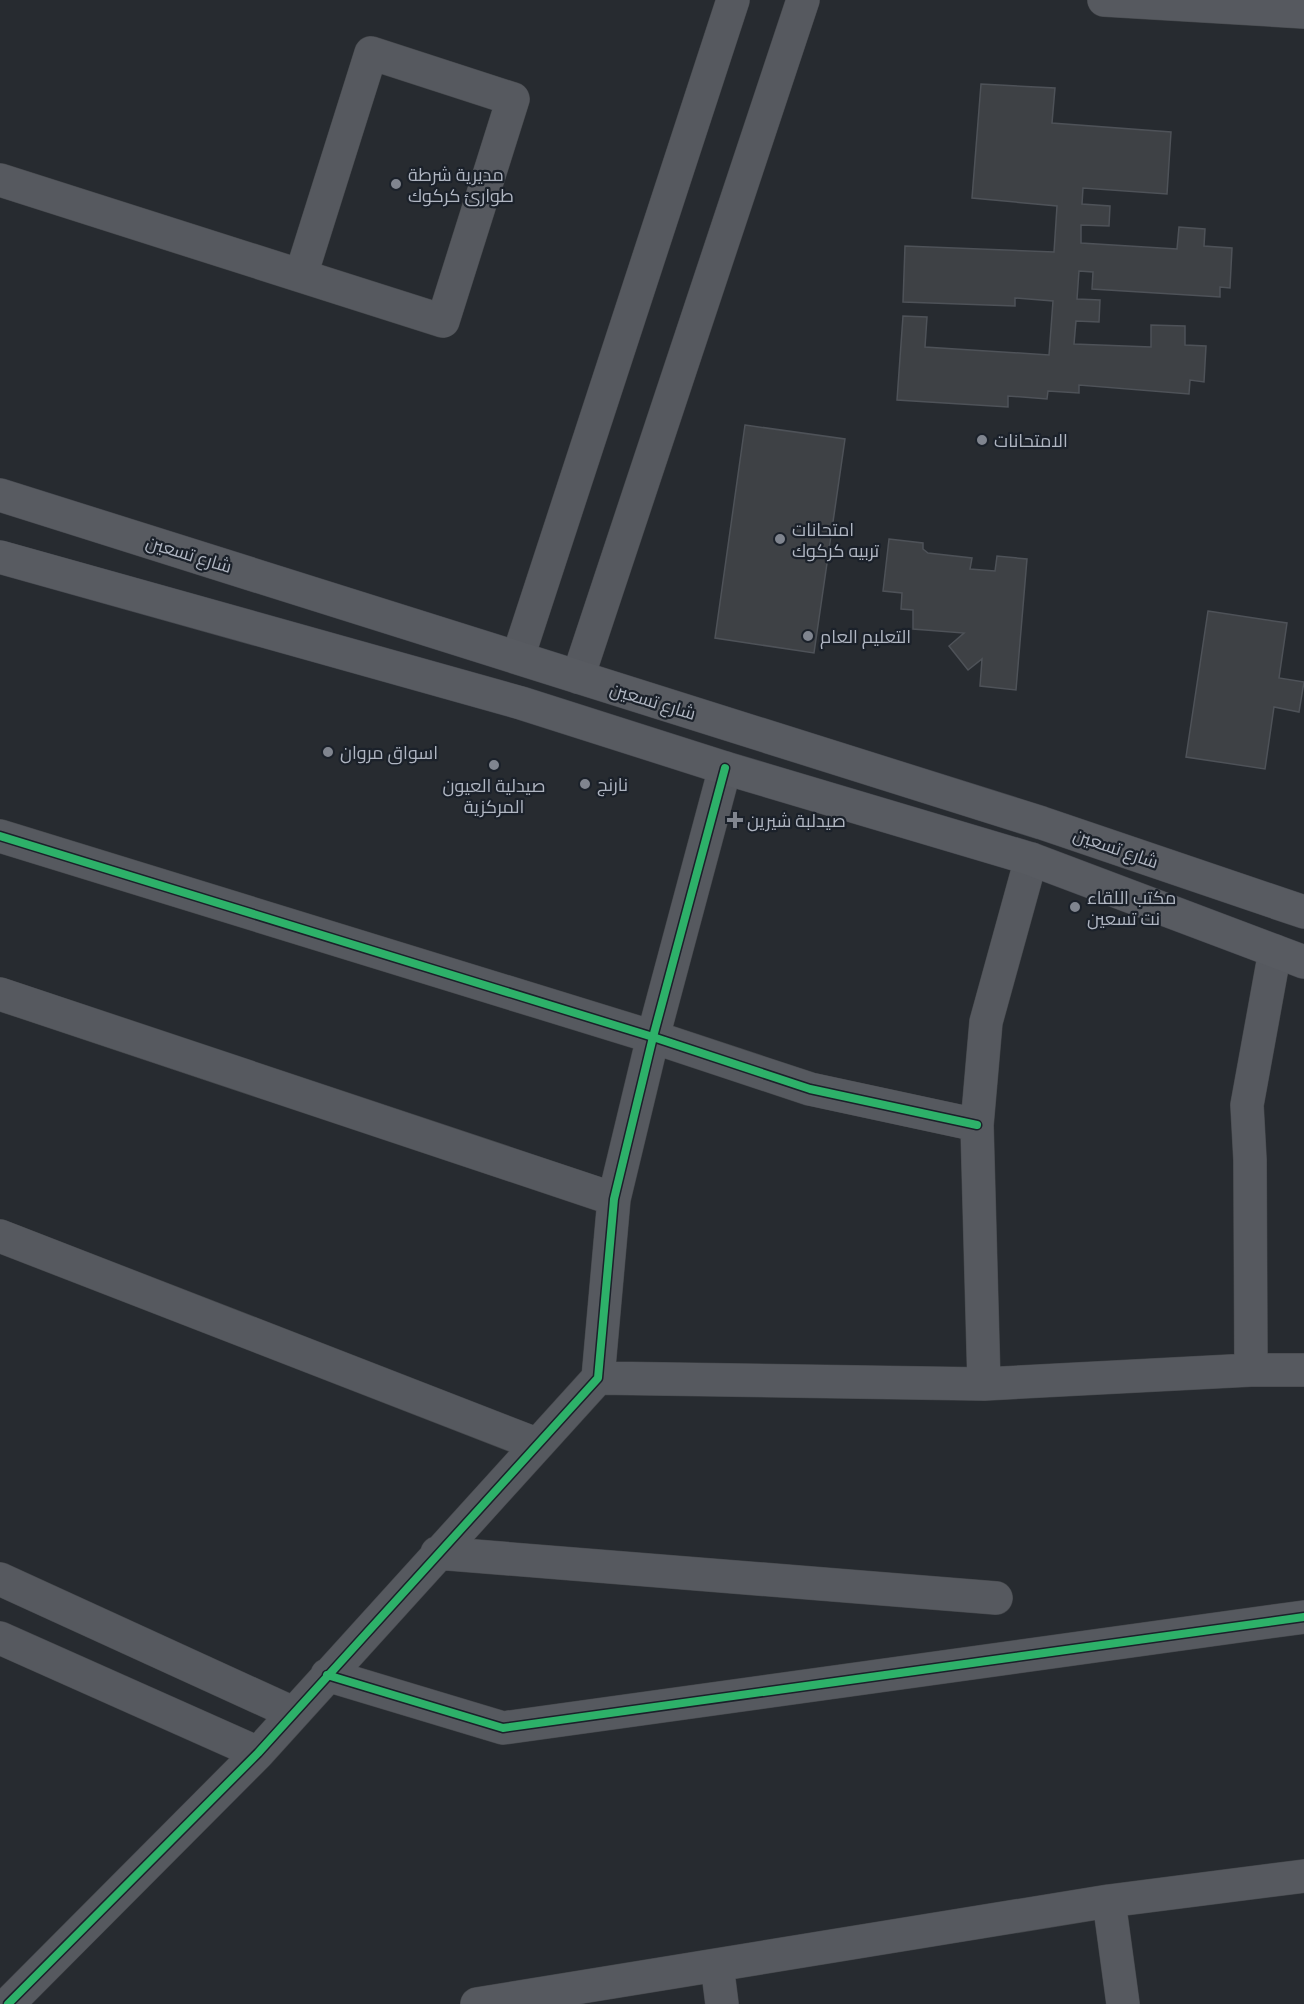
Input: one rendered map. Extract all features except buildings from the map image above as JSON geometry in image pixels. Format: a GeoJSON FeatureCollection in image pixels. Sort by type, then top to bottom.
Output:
{"type":"FeatureCollection","features":[{"type":"Feature","properties":{"kind":"main road","name":"شارع تسعين"},"geometry":{"type":"LineString","coordinates":[[0,495],[1042,823],[1304,912]]}},
{"type":"Feature","properties":{"kind":"main road"},"geometry":{"type":"LineString","coordinates":[[0,557],[521,703],[725,768],[1032,859],[1290,956]]}},
{"type":"Feature","properties":{"kind":"street"},"geometry":{"type":"LineString","coordinates":[[518,657],[733,0]]}},
{"type":"Feature","properties":{"kind":"street"},"geometry":{"type":"LineString","coordinates":[[578,677],[803,0]]}},
{"type":"Feature","properties":{"kind":"street"},"geometry":{"type":"LineString","coordinates":[[1104,0],[1304,12]]}},
{"type":"Feature","properties":{"kind":"street"},"geometry":{"type":"LineString","coordinates":[[0,180],[443,321],[513,99],[371,53],[301,275]]}},
{"type":"Feature","properties":{"kind":"street"},"geometry":{"type":"LineString","coordinates":[[8,2004],[258,1753],[598,1378],[614,1198],[653,1037],[725,768]]}},
{"type":"Feature","properties":{"kind":"street"},"geometry":{"type":"LineString","coordinates":[[0,836],[653,1037],[810,1089],[977,1125]]}},
{"type":"Feature","properties":{"kind":"street"},"geometry":{"type":"LineString","coordinates":[[984,1384],[977,1125],[986,1022],[1032,859]]}},
{"type":"Feature","properties":{"kind":"street"},"geometry":{"type":"LineString","coordinates":[[1251,1370],[1250,1160],[1247,1104],[1290,956]]}},
{"type":"Feature","properties":{"kind":"street"},"geometry":{"type":"LineString","coordinates":[[1,996],[614,1198]]}},
{"type":"Feature","properties":{"kind":"street"},"geometry":{"type":"LineString","coordinates":[[0,1236],[536,1444]]}},
{"type":"Feature","properties":{"kind":"street"},"geometry":{"type":"LineString","coordinates":[[598,1378],[984,1384],[1251,1370],[1304,1370]]}},
{"type":"Feature","properties":{"kind":"street"},"geometry":{"type":"LineString","coordinates":[[437,1553],[996,1598]]}},
{"type":"Feature","properties":{"kind":"street"},"geometry":{"type":"LineString","coordinates":[[0,1579],[293,1713]]}},
{"type":"Feature","properties":{"kind":"street"},"geometry":{"type":"LineString","coordinates":[[327,1675],[503,1728],[1304,1617]]}},
{"type":"Feature","properties":{"kind":"street"},"geometry":{"type":"LineString","coordinates":[[0,1638],[258,1753]]}},
{"type":"Feature","properties":{"kind":"street"},"geometry":{"type":"LineString","coordinates":[[477,2004],[1109,1901],[1304,1876]]}},
{"type":"Feature","properties":{"kind":"street"},"geometry":{"type":"LineString","coordinates":[[1109,1901],[1123,2004]]}},
{"type":"Feature","properties":{"kind":"street"},"geometry":{"type":"LineString","coordinates":[[717,1965],[722,2004]]}},
{"type":"Feature","properties":{"kind":"cycle path"},"geometry":{"type":"LineString","coordinates":[[8,2004],[258,1753],[598,1378],[614,1199],[653,1037],[725,768]]}},
{"type":"Feature","properties":{"kind":"cycle path"},"geometry":{"type":"LineString","coordinates":[[0,836],[653,1037],[810,1089],[977,1125]]}},
{"type":"Feature","properties":{"kind":"cycle path"},"geometry":{"type":"LineString","coordinates":[[327,1675],[503,1728],[1304,1617]]}},
{"type":"Feature","properties":{"kind":"place","name":"مديرية شرطة طوارئ كركوك"},"geometry":{"type":"Point","coordinates":[396,184]}},
{"type":"Feature","properties":{"kind":"place","name":"الامتحانات"},"geometry":{"type":"Point","coordinates":[982,440]}},
{"type":"Feature","properties":{"kind":"place","name":"امتحانات تربيه كركوك"},"geometry":{"type":"Point","coordinates":[780,539]}},
{"type":"Feature","properties":{"kind":"place","name":"التعليم العام"},"geometry":{"type":"Point","coordinates":[808,636]}},
{"type":"Feature","properties":{"kind":"place","name":"اسواق مروان"},"geometry":{"type":"Point","coordinates":[328,752]}},
{"type":"Feature","properties":{"kind":"place","name":"صيدلية العيون المركزية"},"geometry":{"type":"Point","coordinates":[494,765]}},
{"type":"Feature","properties":{"kind":"place","name":"نارنج"},"geometry":{"type":"Point","coordinates":[585,784]}},
{"type":"Feature","properties":{"kind":"place","name":"صيدلبة شيرين"},"geometry":{"type":"Point","coordinates":[735,820]}},
{"type":"Feature","properties":{"kind":"place","name":"مكتب اللقاء نت تسعين"},"geometry":{"type":"Point","coordinates":[1075,907]}}]}
